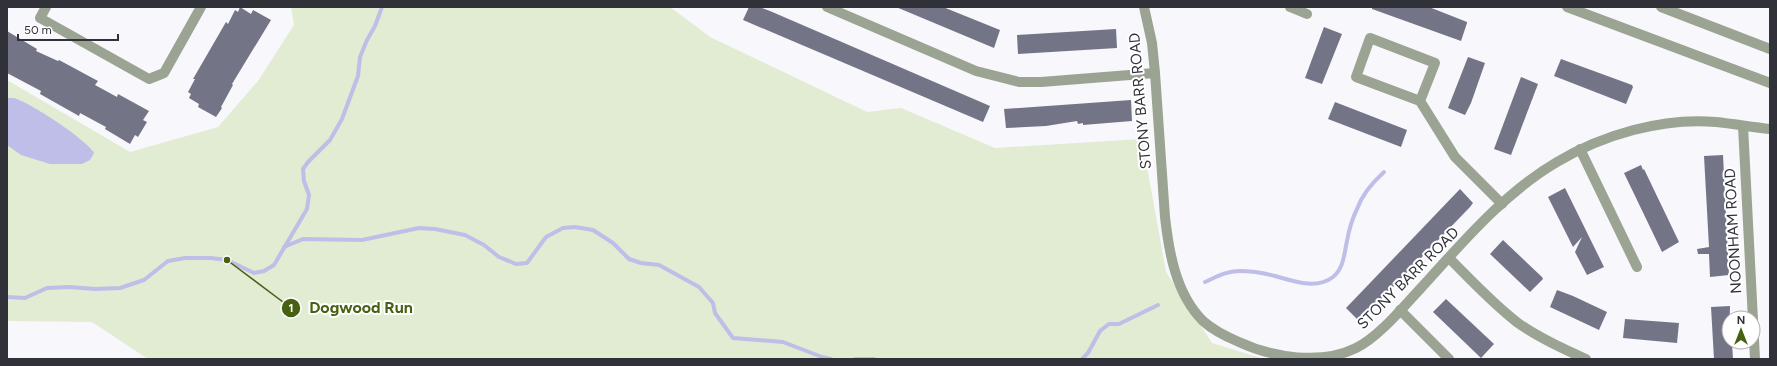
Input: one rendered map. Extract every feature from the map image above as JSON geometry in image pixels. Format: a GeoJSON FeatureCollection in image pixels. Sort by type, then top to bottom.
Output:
{"type":"FeatureCollection","features":[{"type":"Feature","properties":{"kind":"street"},"geometry":{"type":"LineString","coordinates":[[46,7],[40,18],[149,79],[164,73],[201,7]]}},
{"type":"Feature","properties":{"kind":"street"},"geometry":{"type":"LineString","coordinates":[[827,7],[976,71],[1019,82],[1041,82],[1155,73]]}},
{"type":"Feature","properties":{"kind":"street","name":"STONY BARR ROAD"},"geometry":{"type":"LineString","coordinates":[[1144,7],[1152,43],[1168,245],[1181,286],[1190,305],[1203,321],[1222,334],[1246,345],[1274,354],[1308,358],[1327,357],[1342,354],[1357,348],[1371,339],[1502,204],[1535,176],[1580,149],[1608,137],[1645,127],[1693,122],[1715,122],[1770,129]]}},
{"type":"Feature","properties":{"kind":"street"},"geometry":{"type":"LineString","coordinates":[[1290,7],[1307,14]]}},
{"type":"Feature","properties":{"kind":"street"},"geometry":{"type":"LineString","coordinates":[[1567,7],[1770,83]]}},
{"type":"Feature","properties":{"kind":"street"},"geometry":{"type":"LineString","coordinates":[[1661,7],[1770,49]]}},
{"type":"Feature","properties":{"kind":"street"},"geometry":{"type":"LineString","coordinates":[[1420,101],[1435,63],[1370,38],[1356,77],[1420,101],[1455,157],[1502,204]]}},
{"type":"Feature","properties":{"kind":"street","name":"STONY BARR ROAD"},"geometry":{"type":"LineString","coordinates":[[1743,126],[1770,134]]}},
{"type":"Feature","properties":{"kind":"street","name":"NOONHAM ROAD"},"geometry":{"type":"LineString","coordinates":[[1743,126],[1755,359]]}},
{"type":"Feature","properties":{"kind":"street"},"geometry":{"type":"LineString","coordinates":[[1580,149],[1637,267]]}},
{"type":"Feature","properties":{"kind":"street"},"geometry":{"type":"LineString","coordinates":[[1449,258],[1518,323],[1539,336],[1586,359]]}},
{"type":"Feature","properties":{"kind":"street"},"geometry":{"type":"LineString","coordinates":[[1400,310],[1450,359]]}},
{"type":"Feature","properties":{"kind":"green space"},"geometry":{"type":"Polygon","coordinates":[[[291,7],[670,7],[710,37],[867,112],[901,108],[995,148],[1142,139],[1166,272],[1212,343],[1264,359],[148,359],[92,322],[8,321],[7,80],[130,152],[218,127],[258,81],[294,25],[291,7]]]}},
{"type":"Feature","properties":{"kind":"water"},"geometry":{"type":"Polygon","coordinates":[[[7,98],[20,100],[43,113],[69,131],[89,147],[94,153],[90,160],[82,164],[50,164],[21,155],[7,145],[7,98]]]}},
{"type":"Feature","properties":{"kind":"building"},"geometry":{"type":"Polygon","coordinates":[[[240,7],[251,14],[253,10],[271,20],[232,84],[233,85],[221,107],[222,108],[216,117],[198,107],[199,104],[189,98],[191,94],[188,92],[195,79],[193,79],[226,22],[228,24],[235,10],[238,12],[240,7]]]}},
{"type":"Feature","properties":{"kind":"building"},"geometry":{"type":"Polygon","coordinates":[[[749,7],[759,7],[770,11],[990,106],[983,122],[743,20],[749,7]]]}},
{"type":"Feature","properties":{"kind":"building"},"geometry":{"type":"Polygon","coordinates":[[[896,7],[943,7],[1000,30],[994,48],[896,7]]]}},
{"type":"Feature","properties":{"kind":"building"},"geometry":{"type":"Polygon","coordinates":[[[1372,7],[1429,7],[1467,23],[1461,41],[1372,9],[1372,7]]]}},
{"type":"Feature","properties":{"kind":"building"},"geometry":{"type":"Polygon","coordinates":[[[1324,27],[1342,34],[1322,84],[1305,78],[1324,27]]]}},
{"type":"Feature","properties":{"kind":"building"},"geometry":{"type":"Polygon","coordinates":[[[1116,29],[1117,48],[1018,54],[1017,35],[1116,29]]]}},
{"type":"Feature","properties":{"kind":"building"},"geometry":{"type":"Polygon","coordinates":[[[7,31],[37,49],[36,51],[58,61],[59,60],[98,81],[95,85],[117,97],[118,94],[149,111],[143,120],[147,122],[138,137],[135,135],[130,144],[105,129],[106,127],[80,113],[79,116],[40,94],[41,91],[7,73],[7,31]]]}},
{"type":"Feature","properties":{"kind":"building"},"geometry":{"type":"Polygon","coordinates":[[[1468,57],[1485,63],[1471,103],[1465,115],[1448,108],[1468,57]]]}},
{"type":"Feature","properties":{"kind":"building"},"geometry":{"type":"Polygon","coordinates":[[[1561,59],[1632,85],[1633,87],[1626,104],[1554,76],[1561,59]]]}},
{"type":"Feature","properties":{"kind":"building"},"geometry":{"type":"Polygon","coordinates":[[[1521,77],[1538,84],[1511,155],[1494,149],[1521,77]]]}},
{"type":"Feature","properties":{"kind":"building"},"geometry":{"type":"Polygon","coordinates":[[[1131,100],[1132,121],[1083,125],[1083,123],[1078,124],[1077,121],[1046,126],[1006,128],[1004,109],[1131,100]]]}},
{"type":"Feature","properties":{"kind":"building"},"geometry":{"type":"Polygon","coordinates":[[[1335,102],[1407,130],[1401,147],[1328,119],[1335,102]]]}},
{"type":"Feature","properties":{"kind":"building"},"geometry":{"type":"Polygon","coordinates":[[[1723,155],[1729,275],[1710,277],[1709,254],[1698,254],[1697,249],[1709,247],[1704,156],[1723,155]]]}},
{"type":"Feature","properties":{"kind":"building"},"geometry":{"type":"Polygon","coordinates":[[[1641,165],[1679,242],[1662,252],[1624,173],[1641,165]]]}},
{"type":"Feature","properties":{"kind":"building"},"geometry":{"type":"Polygon","coordinates":[[[1565,188],[1604,267],[1587,275],[1575,252],[1582,237],[1573,247],[1548,197],[1565,188]]]}},
{"type":"Feature","properties":{"kind":"building"},"geometry":{"type":"Polygon","coordinates":[[[1460,189],[1473,203],[1470,207],[1359,321],[1346,308],[1460,189]]]}},
{"type":"Feature","properties":{"kind":"building"},"geometry":{"type":"Polygon","coordinates":[[[1503,240],[1542,277],[1543,279],[1530,292],[1490,254],[1503,240]]]}},
{"type":"Feature","properties":{"kind":"building"},"geometry":{"type":"Polygon","coordinates":[[[1557,290],[1607,312],[1599,330],[1550,307],[1557,290]]]}},
{"type":"Feature","properties":{"kind":"building"},"geometry":{"type":"Polygon","coordinates":[[[1446,299],[1494,344],[1481,358],[1433,312],[1446,299]]]}},
{"type":"Feature","properties":{"kind":"building"},"geometry":{"type":"Polygon","coordinates":[[[1730,306],[1730,310],[1721,310],[1721,350],[1732,350],[1733,359],[1714,359],[1711,307],[1730,306]]]}},
{"type":"Feature","properties":{"kind":"building"},"geometry":{"type":"Polygon","coordinates":[[[1625,319],[1679,323],[1677,343],[1623,338],[1625,319]]]}},
{"type":"Feature","properties":{"kind":"waterway"},"geometry":{"type":"LineString","coordinates":[[7,297],[25,298],[47,288],[120,288],[144,280],[168,261],[185,258],[211,258],[227,260],[254,273],[264,271],[274,265],[307,209],[309,195],[304,181],[303,169],[330,140],[342,119],[358,76],[360,57],[375,26],[382,7]]}},
{"type":"Feature","properties":{"kind":"waterway"},"geometry":{"type":"LineString","coordinates":[[1205,282],[1217,276],[1234,271],[1262,273],[1297,282],[1312,284],[1326,281],[1333,277],[1341,265],[1351,225],[1359,204],[1368,189],[1384,172]]}},
{"type":"Feature","properties":{"kind":"waterway"},"geometry":{"type":"LineString","coordinates":[[284,247],[303,239],[362,240],[419,228],[435,229],[465,235],[484,245],[499,257],[516,264],[527,263],[546,237],[563,228],[575,227],[593,230],[613,243],[629,259],[641,263],[659,265],[699,287],[713,303],[715,313],[733,338],[783,342],[831,359]]}},
{"type":"Feature","properties":{"kind":"waterway"},"geometry":{"type":"LineString","coordinates":[[1082,359],[1088,353],[1100,331],[1109,324],[1119,324],[1158,305]]}},
{"type":"Feature","properties":{"kind":"waterway"},"geometry":{"type":"LineString","coordinates":[[855,359],[874,359]]}},
{"type":"Feature","properties":{"kind":"place","name":"Dogwood Run"},"geometry":{"type":"Point","coordinates":[227,260]}}]}
